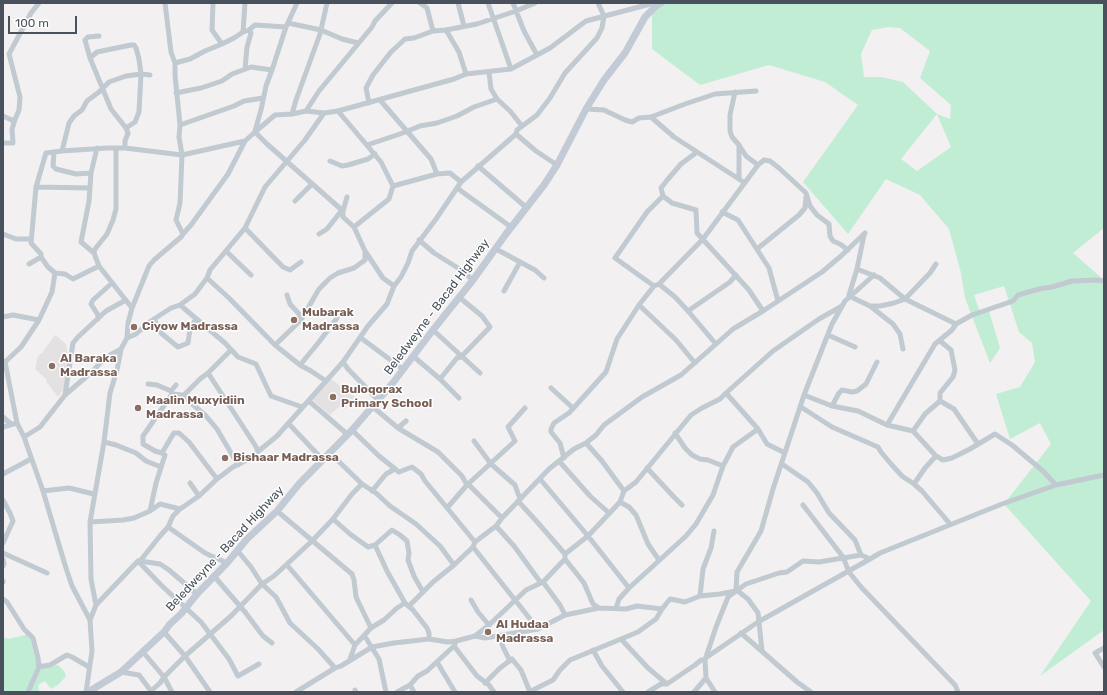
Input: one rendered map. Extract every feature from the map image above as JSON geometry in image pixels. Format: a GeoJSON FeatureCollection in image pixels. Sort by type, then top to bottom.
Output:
{"type":"FeatureCollection","features":[{"type":"Feature","properties":{"kind":"street"},"geometry":{"type":"LineString","coordinates":[[3,143],[13,143],[12,129],[19,110],[20,97],[9,54],[31,13],[39,3]]}},
{"type":"Feature","properties":{"kind":"street"},"geometry":{"type":"LineString","coordinates":[[165,3],[171,52],[175,63],[176,93],[180,125],[179,137],[182,155],[180,203],[176,220],[183,234]]}},
{"type":"Feature","properties":{"kind":"street"},"geometry":{"type":"LineString","coordinates":[[213,3],[212,30],[222,44]]}},
{"type":"Feature","properties":{"kind":"street"},"geometry":{"type":"LineString","coordinates":[[243,32],[245,3]]}},
{"type":"Feature","properties":{"kind":"street"},"geometry":{"type":"LineString","coordinates":[[255,132],[263,98],[272,70],[287,25],[297,3]]}},
{"type":"Feature","properties":{"kind":"street"},"geometry":{"type":"LineString","coordinates":[[292,114],[314,52],[327,3]]}},
{"type":"Feature","properties":{"kind":"street"},"geometry":{"type":"LineString","coordinates":[[306,111],[319,91],[372,27],[375,21],[392,3]]}},
{"type":"Feature","properties":{"kind":"street"},"geometry":{"type":"LineString","coordinates":[[420,3],[427,8],[433,31]]}},
{"type":"Feature","properties":{"kind":"street"},"geometry":{"type":"LineString","coordinates":[[458,3],[464,26]]}},
{"type":"Feature","properties":{"kind":"street"},"geometry":{"type":"LineString","coordinates":[[488,3],[511,69]]}},
{"type":"Feature","properties":{"kind":"street"},"geometry":{"type":"LineString","coordinates":[[513,3],[524,31],[538,55]]}},
{"type":"Feature","properties":{"kind":"street"},"geometry":{"type":"LineString","coordinates":[[370,103],[366,88],[373,75],[391,52],[405,39],[414,38],[433,31],[477,24],[535,3]]}},
{"type":"Feature","properties":{"kind":"street"},"geometry":{"type":"LineString","coordinates":[[90,620],[96,606],[139,561],[168,527],[173,516],[180,509],[199,496],[217,479],[249,459],[277,436],[343,362],[368,326],[387,304],[394,286],[401,277],[419,240],[436,219],[461,182],[516,134],[517,130],[537,115],[550,98],[565,73],[596,38],[602,28],[604,16],[598,3]]}},
{"type":"Feature","properties":{"kind":"street"},"geometry":{"type":"LineString","coordinates":[[96,606],[91,579],[90,522],[104,442],[110,393],[117,370],[121,349],[127,338],[128,323],[132,308],[154,260],[182,237],[215,194],[228,174],[245,141],[275,115],[306,111],[324,113],[338,111],[454,79],[466,74],[511,69],[550,48],[586,21],[636,6],[654,3]]}},
{"type":"Feature","properties":{"kind":"street","name":"Beledweyne - Bacad Highway"},"geometry":{"type":"LineString","coordinates":[[87,692],[121,672],[164,632],[197,594],[227,563],[246,539],[277,511],[322,459],[373,407],[404,370],[413,356],[527,208],[557,165],[586,109],[604,80],[625,54],[645,17],[661,3]]}},
{"type":"Feature","properties":{"kind":"street"},"geometry":{"type":"LineString","coordinates":[[175,63],[190,59],[222,44],[249,30],[255,25],[287,25],[320,30],[342,39],[358,43]]}},
{"type":"Feature","properties":{"kind":"street"},"geometry":{"type":"LineString","coordinates":[[245,69],[247,48],[251,33],[249,30]]}},
{"type":"Feature","properties":{"kind":"street"},"geometry":{"type":"LineString","coordinates":[[446,30],[459,52],[466,74]]}},
{"type":"Feature","properties":{"kind":"street"},"geometry":{"type":"LineString","coordinates":[[99,36],[85,40],[90,58],[111,109],[126,128],[128,133],[125,141],[126,148]]}},
{"type":"Feature","properties":{"kind":"street"},"geometry":{"type":"LineString","coordinates":[[90,58],[97,52],[134,45],[136,48],[141,74],[139,112],[135,122],[126,128]]}},
{"type":"Feature","properties":{"kind":"street"},"geometry":{"type":"LineString","coordinates":[[176,93],[201,88],[251,67],[272,70]]}},
{"type":"Feature","properties":{"kind":"street"},"geometry":{"type":"LineString","coordinates":[[489,72],[491,88],[497,98],[522,126]]}},
{"type":"Feature","properties":{"kind":"street"},"geometry":{"type":"LineString","coordinates":[[62,151],[69,123],[74,116],[82,110],[87,101],[102,88],[115,79],[126,76],[141,74],[150,75]]}},
{"type":"Feature","properties":{"kind":"street"},"geometry":{"type":"LineString","coordinates":[[586,109],[604,110],[632,122],[639,118],[651,117],[715,94],[756,90]]}},
{"type":"Feature","properties":{"kind":"street"},"geometry":{"type":"LineString","coordinates":[[735,92],[730,116],[730,131],[732,137],[746,156],[758,165]]}},
{"type":"Feature","properties":{"kind":"street"},"geometry":{"type":"LineString","coordinates":[[180,125],[244,101],[263,98]]}},
{"type":"Feature","properties":{"kind":"street"},"geometry":{"type":"LineString","coordinates":[[367,145],[407,132],[420,126],[437,123],[456,116],[474,106],[497,98]]}},
{"type":"Feature","properties":{"kind":"street"},"geometry":{"type":"LineString","coordinates":[[380,100],[431,159],[437,174]]}},
{"type":"Feature","properties":{"kind":"street"},"geometry":{"type":"LineString","coordinates":[[338,111],[375,154],[387,171],[393,186],[390,199],[354,227]]}},
{"type":"Feature","properties":{"kind":"street"},"geometry":{"type":"LineString","coordinates":[[127,338],[136,334],[148,323],[171,308],[180,305],[195,294],[207,278],[210,270],[245,228],[265,187],[305,140],[324,113]]}},
{"type":"Feature","properties":{"kind":"street"},"geometry":{"type":"LineString","coordinates":[[3,116],[14,122]]}},
{"type":"Feature","properties":{"kind":"street"},"geometry":{"type":"LineString","coordinates":[[651,117],[674,136],[745,183]]}},
{"type":"Feature","properties":{"kind":"street"},"geometry":{"type":"LineString","coordinates":[[255,132],[343,210]]}},
{"type":"Feature","properties":{"kind":"street"},"geometry":{"type":"LineString","coordinates":[[516,134],[536,151],[557,165]]}},
{"type":"Feature","properties":{"kind":"street"},"geometry":{"type":"LineString","coordinates":[[100,266],[73,279],[65,274],[55,273],[41,258],[41,254],[31,243],[36,188],[46,153],[97,148],[126,148],[182,155],[245,141]]}},
{"type":"Feature","properties":{"kind":"street"},"geometry":{"type":"LineString","coordinates":[[739,145],[739,179]]}},
{"type":"Feature","properties":{"kind":"street"},"geometry":{"type":"LineString","coordinates":[[97,148],[91,174],[89,201],[81,242],[94,253],[100,266],[132,308]]}},
{"type":"Feature","properties":{"kind":"street"},"geometry":{"type":"LineString","coordinates":[[94,253],[95,249],[107,234],[116,209],[116,148]]}},
{"type":"Feature","properties":{"kind":"street"},"geometry":{"type":"LineString","coordinates":[[54,152],[53,166],[56,169],[76,174],[91,174]]}},
{"type":"Feature","properties":{"kind":"street"},"geometry":{"type":"LineString","coordinates":[[697,152],[681,164],[661,188],[663,196],[672,203],[696,210],[697,233],[749,290],[763,311]]}},
{"type":"Feature","properties":{"kind":"street"},"geometry":{"type":"LineString","coordinates":[[330,161],[342,166],[368,159],[375,154]]}},
{"type":"Feature","properties":{"kind":"street"},"geometry":{"type":"LineString","coordinates":[[609,513],[590,496],[561,459],[560,443],[551,429],[554,423],[569,413],[606,372],[617,339],[639,305],[656,285],[702,238],[758,165],[764,160],[770,161],[806,193],[810,206],[817,215],[829,224],[830,236],[833,241],[848,250]]}},
{"type":"Feature","properties":{"kind":"street"},"geometry":{"type":"LineString","coordinates":[[478,166],[527,208]]}},
{"type":"Feature","properties":{"kind":"street"},"geometry":{"type":"LineString","coordinates":[[393,186],[437,174],[450,174],[461,182]]}},
{"type":"Feature","properties":{"kind":"street"},"geometry":{"type":"LineString","coordinates":[[295,201],[312,184]]}},
{"type":"Feature","properties":{"kind":"street"},"geometry":{"type":"LineString","coordinates":[[36,188],[90,188]]}},
{"type":"Feature","properties":{"kind":"street"},"geometry":{"type":"LineString","coordinates":[[457,188],[511,227]]}},
{"type":"Feature","properties":{"kind":"street"},"geometry":{"type":"LineString","coordinates":[[756,249],[799,215],[805,208],[806,193]]}},
{"type":"Feature","properties":{"kind":"street"},"geometry":{"type":"LineString","coordinates":[[663,196],[647,212],[615,258],[675,297],[715,343]]}},
{"type":"Feature","properties":{"kind":"street"},"geometry":{"type":"LineString","coordinates":[[319,234],[327,230],[343,210],[348,197]]}},
{"type":"Feature","properties":{"kind":"street"},"geometry":{"type":"LineString","coordinates":[[343,210],[343,217],[354,227],[365,251],[383,278],[394,286]]}},
{"type":"Feature","properties":{"kind":"street"},"geometry":{"type":"LineString","coordinates":[[722,212],[738,220],[769,268],[778,301]]}},
{"type":"Feature","properties":{"kind":"street"},"geometry":{"type":"LineString","coordinates":[[245,228],[283,267],[290,270],[301,262]]}},
{"type":"Feature","properties":{"kind":"street"},"geometry":{"type":"LineString","coordinates":[[350,660],[355,645],[371,628],[384,620],[397,608],[407,605],[454,565],[496,526],[519,500],[561,459],[574,449],[586,443],[596,435],[604,425],[642,397],[681,375],[715,343],[733,329],[822,272],[865,233],[849,296]]}},
{"type":"Feature","properties":{"kind":"street"},"geometry":{"type":"LineString","coordinates":[[3,234],[16,239],[31,239]]}},
{"type":"Feature","properties":{"kind":"street"},"geometry":{"type":"LineString","coordinates":[[419,240],[434,253],[458,268],[473,280]]}},
{"type":"Feature","properties":{"kind":"street"},"geometry":{"type":"LineString","coordinates":[[496,248],[544,278]]}},
{"type":"Feature","properties":{"kind":"street"},"geometry":{"type":"LineString","coordinates":[[226,251],[251,276]]}},
{"type":"Feature","properties":{"kind":"street"},"geometry":{"type":"LineString","coordinates":[[275,345],[301,320],[319,289],[330,278],[338,273],[354,268],[365,260],[365,251]]}},
{"type":"Feature","properties":{"kind":"street"},"geometry":{"type":"LineString","coordinates":[[29,264],[41,258]]}},
{"type":"Feature","properties":{"kind":"street"},"geometry":{"type":"LineString","coordinates":[[504,291],[520,262]]}},
{"type":"Feature","properties":{"kind":"street"},"geometry":{"type":"LineString","coordinates":[[870,306],[880,306],[905,299],[930,273],[936,264]]}},
{"type":"Feature","properties":{"kind":"street"},"geometry":{"type":"LineString","coordinates":[[857,269],[874,275],[905,299],[956,324]]}},
{"type":"Feature","properties":{"kind":"street"},"geometry":{"type":"LineString","coordinates":[[14,424],[4,362],[21,347],[39,320],[52,292],[55,273]]}},
{"type":"Feature","properties":{"kind":"street"},"geometry":{"type":"LineString","coordinates":[[688,311],[730,282],[736,275]]}},
{"type":"Feature","properties":{"kind":"street"},"geometry":{"type":"LineString","coordinates":[[736,591],[737,572],[761,531],[773,489],[804,395],[828,335],[842,306],[849,296],[874,275]]}},
{"type":"Feature","properties":{"kind":"street"},"geometry":{"type":"LineString","coordinates":[[207,278],[275,345],[300,365],[311,370],[326,381]]}},
{"type":"Feature","properties":{"kind":"street"},"geometry":{"type":"LineString","coordinates":[[887,425],[935,344],[952,330],[956,324],[972,315],[1013,301],[1018,295],[1072,281],[1104,281]]}},
{"type":"Feature","properties":{"kind":"street"},"geometry":{"type":"LineString","coordinates":[[98,319],[98,315],[91,304],[93,300],[112,283]]}},
{"type":"Feature","properties":{"kind":"street"},"geometry":{"type":"LineString","coordinates":[[287,295],[290,304],[299,314],[301,320]]}},
{"type":"Feature","properties":{"kind":"street"},"geometry":{"type":"LineString","coordinates":[[849,296],[870,306],[893,324],[900,334],[903,349]]}},
{"type":"Feature","properties":{"kind":"street"},"geometry":{"type":"LineString","coordinates":[[440,379],[457,358],[461,358],[490,327],[482,316],[459,297]]}},
{"type":"Feature","properties":{"kind":"street"},"geometry":{"type":"LineString","coordinates":[[65,395],[73,343],[106,311],[126,300]]}},
{"type":"Feature","properties":{"kind":"street"},"geometry":{"type":"LineString","coordinates":[[180,305],[225,343],[238,357],[256,364],[271,396],[302,407]]}},
{"type":"Feature","properties":{"kind":"street"},"geometry":{"type":"LineString","coordinates":[[639,305],[676,340],[695,363]]}},
{"type":"Feature","properties":{"kind":"street"},"geometry":{"type":"LineString","coordinates":[[397,692],[410,685],[418,676],[428,671],[455,644],[475,636],[489,625],[526,590],[542,583],[565,557],[588,536],[620,502],[624,491],[636,482],[691,415],[720,399],[772,351],[819,319],[842,306]]}},
{"type":"Feature","properties":{"kind":"street"},"geometry":{"type":"LineString","coordinates":[[3,317],[13,315],[39,320]]}},
{"type":"Feature","properties":{"kind":"street"},"geometry":{"type":"LineString","coordinates":[[300,365],[320,342],[337,318]]}},
{"type":"Feature","properties":{"kind":"street"},"geometry":{"type":"LineString","coordinates":[[154,320],[161,333],[178,346],[188,343],[190,329],[196,319]]}},
{"type":"Feature","properties":{"kind":"street"},"geometry":{"type":"LineString","coordinates":[[433,330],[461,358],[480,374]]}},
{"type":"Feature","properties":{"kind":"street"},"geometry":{"type":"LineString","coordinates":[[828,335],[855,347]]}},
{"type":"Feature","properties":{"kind":"street"},"geometry":{"type":"LineString","coordinates":[[361,338],[404,370]]}},
{"type":"Feature","properties":{"kind":"street"},"geometry":{"type":"LineString","coordinates":[[913,431],[925,414],[940,401],[940,393],[953,377],[956,370],[951,350],[940,341]]}},
{"type":"Feature","properties":{"kind":"street"},"geometry":{"type":"LineString","coordinates":[[24,437],[40,427],[65,395],[100,363],[121,349]]}},
{"type":"Feature","properties":{"kind":"street"},"geometry":{"type":"LineString","coordinates":[[183,396],[231,350]]}},
{"type":"Feature","properties":{"kind":"street"},"geometry":{"type":"LineString","coordinates":[[413,356],[440,379],[459,398]]}},
{"type":"Feature","properties":{"kind":"street"},"geometry":{"type":"LineString","coordinates":[[343,362],[348,370],[378,400]]}},
{"type":"Feature","properties":{"kind":"street"},"geometry":{"type":"LineString","coordinates":[[832,406],[842,390],[852,392],[857,391],[866,384],[878,362]]}},
{"type":"Feature","properties":{"kind":"street"},"geometry":{"type":"LineString","coordinates":[[208,373],[258,451]]}},
{"type":"Feature","properties":{"kind":"street"},"geometry":{"type":"LineString","coordinates":[[148,384],[157,385],[182,395],[206,416],[217,429],[238,465]]}},
{"type":"Feature","properties":{"kind":"street"},"geometry":{"type":"LineString","coordinates":[[150,510],[165,456],[143,444],[143,436],[176,385]]}},
{"type":"Feature","properties":{"kind":"street"},"geometry":{"type":"LineString","coordinates":[[551,388],[573,408]]}},
{"type":"Feature","properties":{"kind":"street"},"geometry":{"type":"LineString","coordinates":[[726,393],[758,429],[767,444],[785,453]]}},
{"type":"Feature","properties":{"kind":"street"},"geometry":{"type":"LineString","coordinates":[[804,395],[832,406],[858,411],[887,425],[913,431],[936,456],[943,460],[952,458],[995,434],[1028,458],[1056,485]]}},
{"type":"Feature","properties":{"kind":"street"},"geometry":{"type":"LineString","coordinates":[[309,401],[399,472],[412,467],[421,474],[425,481],[463,526],[474,545],[538,629]]}},
{"type":"Feature","properties":{"kind":"street"},"geometry":{"type":"LineString","coordinates":[[940,401],[954,409],[978,444]]}},
{"type":"Feature","properties":{"kind":"street"},"geometry":{"type":"LineString","coordinates":[[373,407],[398,428],[438,452],[462,476],[468,485],[502,518]]}},
{"type":"Feature","properties":{"kind":"street"},"geometry":{"type":"LineString","coordinates":[[801,407],[832,427],[878,447],[902,476],[914,484],[950,524]]}},
{"type":"Feature","properties":{"kind":"street"},"geometry":{"type":"LineString","coordinates":[[447,508],[468,485],[515,441],[508,427],[525,408]]}},
{"type":"Feature","properties":{"kind":"street"},"geometry":{"type":"LineString","coordinates":[[3,417],[14,424],[24,437],[43,491],[62,558],[72,586],[90,620],[92,651],[87,692]]}},
{"type":"Feature","properties":{"kind":"street"},"geometry":{"type":"LineString","coordinates":[[398,428],[406,421]]}},
{"type":"Feature","properties":{"kind":"street"},"geometry":{"type":"LineString","coordinates":[[3,427],[14,424]]}},
{"type":"Feature","properties":{"kind":"street"},"geometry":{"type":"LineString","coordinates":[[288,424],[322,459]]}},
{"type":"Feature","properties":{"kind":"street"},"geometry":{"type":"LineString","coordinates":[[616,608],[619,599],[629,588],[686,536],[702,516],[713,495],[723,466],[733,447],[758,429]]}},
{"type":"Feature","properties":{"kind":"street"},"geometry":{"type":"LineString","coordinates":[[162,453],[174,433],[179,433],[189,442],[217,479]]}},
{"type":"Feature","properties":{"kind":"street"},"geometry":{"type":"LineString","coordinates":[[675,433],[685,448],[692,455],[723,466]]}},
{"type":"Feature","properties":{"kind":"street"},"geometry":{"type":"LineString","coordinates":[[474,441],[491,464],[515,485],[519,500],[565,557],[584,583],[593,604],[599,608]]}},
{"type":"Feature","properties":{"kind":"street"},"geometry":{"type":"LineString","coordinates":[[104,442],[136,453],[146,461],[161,467]]}},
{"type":"Feature","properties":{"kind":"street"},"geometry":{"type":"LineString","coordinates":[[586,443],[602,461],[624,491]]}},
{"type":"Feature","properties":{"kind":"street"},"geometry":{"type":"LineString","coordinates":[[329,452],[362,484],[416,524],[440,546],[454,565]]}},
{"type":"Feature","properties":{"kind":"street"},"geometry":{"type":"LineString","coordinates":[[914,484],[925,468],[936,456]]}},
{"type":"Feature","properties":{"kind":"street"},"geometry":{"type":"LineString","coordinates":[[3,474],[31,459]]}},
{"type":"Feature","properties":{"kind":"street"},"geometry":{"type":"LineString","coordinates":[[782,464],[808,482],[818,493],[829,513],[855,540],[861,554],[870,559]]}},
{"type":"Feature","properties":{"kind":"street"},"geometry":{"type":"LineString","coordinates":[[647,468],[682,505]]}},
{"type":"Feature","properties":{"kind":"street"},"geometry":{"type":"LineString","coordinates":[[372,490],[386,474],[395,469]]}},
{"type":"Feature","properties":{"kind":"street"},"geometry":{"type":"LineString","coordinates":[[648,692],[661,684],[667,684],[758,622],[849,572],[880,553],[950,524],[1056,485],[1104,475]]}},
{"type":"Feature","properties":{"kind":"street"},"geometry":{"type":"LineString","coordinates":[[540,479],[629,588]]}},
{"type":"Feature","properties":{"kind":"street"},"geometry":{"type":"LineString","coordinates":[[190,483],[199,496]]}},
{"type":"Feature","properties":{"kind":"street"},"geometry":{"type":"LineString","coordinates":[[121,672],[139,675],[150,691],[160,683],[185,656],[231,616],[262,584],[287,565],[312,541],[362,484]]}},
{"type":"Feature","properties":{"kind":"street"},"geometry":{"type":"LineString","coordinates":[[43,491],[69,488],[94,494]]}},
{"type":"Feature","properties":{"kind":"street"},"geometry":{"type":"LineString","coordinates":[[3,500],[13,521],[3,543]]}},
{"type":"Feature","properties":{"kind":"street"},"geometry":{"type":"LineString","coordinates":[[620,502],[636,515],[648,544],[659,560]]}},
{"type":"Feature","properties":{"kind":"street"},"geometry":{"type":"LineString","coordinates":[[90,522],[134,518],[160,504],[180,509]]}},
{"type":"Feature","properties":{"kind":"street"},"geometry":{"type":"LineString","coordinates":[[803,505],[843,557],[849,572],[860,587],[955,685],[958,692]]}},
{"type":"Feature","properties":{"kind":"street"},"geometry":{"type":"LineString","coordinates":[[277,511],[352,574],[356,597],[371,628]]}},
{"type":"Feature","properties":{"kind":"street"},"geometry":{"type":"LineString","coordinates":[[333,518],[344,529],[368,547],[375,545],[392,530],[395,531],[407,541],[409,553],[408,560],[414,576],[423,592]]}},
{"type":"Feature","properties":{"kind":"street"},"geometry":{"type":"LineString","coordinates":[[496,526],[514,546],[560,605],[565,615]]}},
{"type":"Feature","properties":{"kind":"street"},"geometry":{"type":"LineString","coordinates":[[168,527],[204,553],[227,563]]}},
{"type":"Feature","properties":{"kind":"street"},"geometry":{"type":"LineString","coordinates":[[700,596],[703,569],[711,548],[714,531]]}},
{"type":"Feature","properties":{"kind":"street"},"geometry":{"type":"LineString","coordinates":[[375,545],[387,571],[407,605],[427,628],[429,639]]}},
{"type":"Feature","properties":{"kind":"street"},"geometry":{"type":"LineString","coordinates":[[237,550],[251,567],[262,584],[276,597],[290,623],[318,648],[335,668]]}},
{"type":"Feature","properties":{"kind":"street"},"geometry":{"type":"LineString","coordinates":[[3,554],[46,573]]}},
{"type":"Feature","properties":{"kind":"street"},"geometry":{"type":"LineString","coordinates":[[715,692],[706,678],[706,658],[728,597],[746,584],[779,573],[787,572],[803,561],[819,562],[861,554]]}},
{"type":"Feature","properties":{"kind":"street"},"geometry":{"type":"LineString","coordinates":[[3,559],[3,566]]}},
{"type":"Feature","properties":{"kind":"street"},"geometry":{"type":"LineString","coordinates":[[139,561],[160,564],[197,594]]}},
{"type":"Feature","properties":{"kind":"street"},"geometry":{"type":"LineString","coordinates":[[139,561],[161,585],[201,622],[229,659],[238,676],[259,664]]}},
{"type":"Feature","properties":{"kind":"street"},"geometry":{"type":"LineString","coordinates":[[287,565],[355,645]]}},
{"type":"Feature","properties":{"kind":"street"},"geometry":{"type":"LineString","coordinates":[[214,576],[263,636],[272,643]]}},
{"type":"Feature","properties":{"kind":"street"},"geometry":{"type":"LineString","coordinates":[[485,683],[500,668],[512,659],[521,670],[530,692],[553,680],[570,660],[638,632],[656,619],[670,599],[685,602],[700,596],[736,591],[748,599],[758,613],[762,652]]}},
{"type":"Feature","properties":{"kind":"street"},"geometry":{"type":"LineString","coordinates":[[3,599],[24,629],[33,638],[39,667],[28,692]]}},
{"type":"Feature","properties":{"kind":"street"},"geometry":{"type":"LineString","coordinates":[[471,600],[478,612],[489,625]]}},
{"type":"Feature","properties":{"kind":"street"},"geometry":{"type":"LineString","coordinates":[[475,636],[485,638],[538,629],[565,615],[599,608],[626,609],[637,606],[662,610]]}},
{"type":"Feature","properties":{"kind":"street"},"geometry":{"type":"LineString","coordinates":[[164,632],[185,656],[210,692]]}},
{"type":"Feature","properties":{"kind":"street"},"geometry":{"type":"LineString","coordinates":[[741,633],[797,682],[811,692]]}},
{"type":"Feature","properties":{"kind":"street"},"geometry":{"type":"LineString","coordinates":[[364,635],[379,659],[386,692]]}},
{"type":"Feature","properties":{"kind":"street"},"geometry":{"type":"LineString","coordinates":[[499,635],[510,661]]}},
{"type":"Feature","properties":{"kind":"street"},"geometry":{"type":"LineString","coordinates":[[296,692],[372,647],[429,639],[455,644],[477,676],[489,685],[494,692]]}},
{"type":"Feature","properties":{"kind":"street"},"geometry":{"type":"LineString","coordinates":[[621,639],[648,668],[667,684]]}},
{"type":"Feature","properties":{"kind":"street"},"geometry":{"type":"LineString","coordinates":[[1104,648],[1095,653],[1104,667]]}},
{"type":"Feature","properties":{"kind":"street"},"geometry":{"type":"LineString","coordinates":[[593,650],[602,666],[623,692]]}},
{"type":"Feature","properties":{"kind":"street"},"geometry":{"type":"LineString","coordinates":[[144,652],[164,677],[172,692]]}},
{"type":"Feature","properties":{"kind":"street"},"geometry":{"type":"LineString","coordinates":[[39,667],[50,665],[66,655],[89,667]]}},
{"type":"Feature","properties":{"kind":"street"},"geometry":{"type":"LineString","coordinates":[[437,662],[445,678],[455,692]]}},
{"type":"Feature","properties":{"kind":"street"},"geometry":{"type":"LineString","coordinates":[[694,692],[706,678]]}},
{"type":"Feature","properties":{"kind":"street"},"geometry":{"type":"LineString","coordinates":[[410,685],[414,692]]}},
{"type":"Feature","properties":{"kind":"shaded area","name":"Al Baraka Madrassa"},"geometry":{"type":"Polygon","coordinates":[[[55,335],[66,344],[68,358],[65,387],[58,397],[46,381],[47,380],[35,369],[38,356],[42,353],[55,335]]]}},
{"type":"Feature","properties":{"kind":"shaded area","name":"Buloqorax Primary School"},"geometry":{"type":"Polygon","coordinates":[[[331,379],[355,397],[345,409],[339,407],[330,415],[312,399],[331,379]]]}},
{"type":"Feature","properties":{"kind":"green space"},"geometry":{"type":"Polygon","coordinates":[[[652,3],[1104,3],[1104,228],[1073,253],[1104,280],[1104,630],[1040,676],[1091,601],[1004,504],[1051,444],[1040,423],[1010,439],[996,394],[1020,387],[1035,362],[1032,343],[1019,332],[1004,286],[974,295],[980,312],[989,311],[1000,348],[990,363],[965,298],[961,273],[949,229],[920,195],[886,179],[848,234],[803,182],[858,105],[825,82],[769,65],[700,85],[652,49],[652,3]],[[888,27],[872,30],[861,54],[864,77],[881,77],[903,82],[937,114],[950,119],[951,105],[920,78],[930,51],[900,28],[888,27]],[[937,114],[901,159],[917,171],[951,147],[937,114]]]}},
{"type":"Feature","properties":{"kind":"green space"},"geometry":{"type":"Polygon","coordinates":[[[29,634],[38,661],[47,666],[58,665],[64,671],[66,676],[59,684],[51,689],[45,681],[38,685],[38,692],[3,692],[3,637],[9,639],[29,634]]]}},
{"type":"Feature","properties":{"kind":"place","name":"Mubarak Madrassa"},"geometry":{"type":"Point","coordinates":[294,320]}},
{"type":"Feature","properties":{"kind":"place","name":"Ciyow Madrassa"},"geometry":{"type":"Point","coordinates":[134,327]}},
{"type":"Feature","properties":{"kind":"place","name":"Al Baraka Madrassa"},"geometry":{"type":"Point","coordinates":[52,366]}},
{"type":"Feature","properties":{"kind":"place","name":"Buloqorax Primary School"},"geometry":{"type":"Point","coordinates":[333,397]}},
{"type":"Feature","properties":{"kind":"place","name":"Maalin Muxyidiin Madrassa"},"geometry":{"type":"Point","coordinates":[138,408]}},
{"type":"Feature","properties":{"kind":"place","name":"Bishaar Madrassa"},"geometry":{"type":"Point","coordinates":[225,458]}},
{"type":"Feature","properties":{"kind":"place","name":"Al Hudaa Madrassa"},"geometry":{"type":"Point","coordinates":[488,632]}}]}
